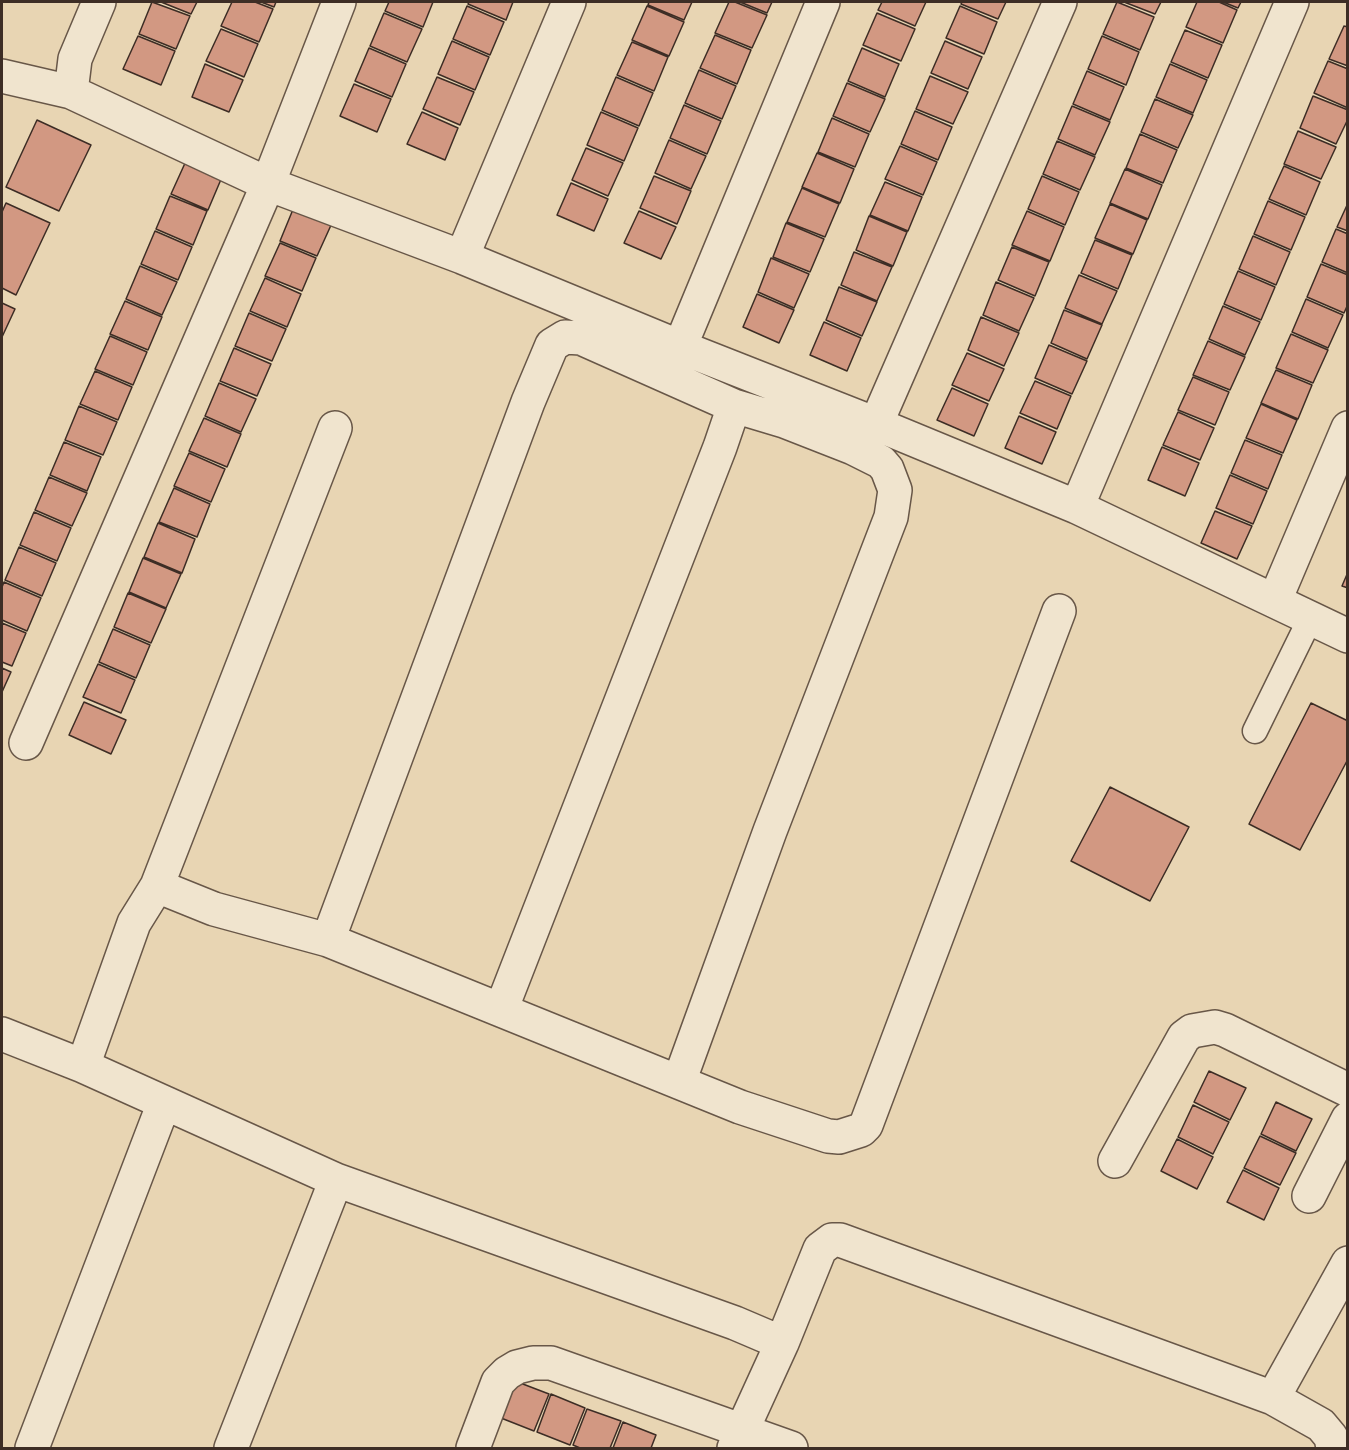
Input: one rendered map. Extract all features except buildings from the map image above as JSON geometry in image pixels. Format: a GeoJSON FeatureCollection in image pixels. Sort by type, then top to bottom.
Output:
{"type":"FeatureCollection","features":[{"type":"Feature","properties":{"kind":"street"},"geometry":{"type":"LineString","coordinates":[[71,92],[75,59],[99,2]]}},
{"type":"Feature","properties":{"kind":"street"},"geometry":{"type":"LineString","coordinates":[[26,743],[268,184],[339,2]]}},
{"type":"Feature","properties":{"kind":"street"},"geometry":{"type":"LineString","coordinates":[[462,257],[569,2]]}},
{"type":"Feature","properties":{"kind":"street"},"geometry":{"type":"LineString","coordinates":[[680,347],[823,2]]}},
{"type":"Feature","properties":{"kind":"street"},"geometry":{"type":"LineString","coordinates":[[876,424],[1060,2]]}},
{"type":"Feature","properties":{"kind":"street"},"geometry":{"type":"LineString","coordinates":[[1077,507],[1292,2]]}},
{"type":"Feature","properties":{"kind":"street"},"geometry":{"type":"LineString","coordinates":[[2,76],[71,92],[268,184],[462,257],[1077,507],[1347,636]]}},
{"type":"Feature","properties":{"kind":"street"},"geometry":{"type":"LineString","coordinates":[[328,940],[528,402],[552,345],[565,337],[581,338],[734,406],[784,421],[854,447],[881,462],[887,469],[892,480],[895,498],[891,517],[775,820],[679,1082]]}},
{"type":"Feature","properties":{"kind":"street"},"geometry":{"type":"LineString","coordinates":[[501,1010],[716,458],[734,406]]}},
{"type":"Feature","properties":{"kind":"street"},"geometry":{"type":"LineString","coordinates":[[82,1066],[134,923],[157,886],[335,428]]}},
{"type":"Feature","properties":{"kind":"street"},"geometry":{"type":"LineString","coordinates":[[1275,600],[1347,428]]}},
{"type":"Feature","properties":{"kind":"street"},"geometry":{"type":"LineString","coordinates":[[157,886],[214,909],[328,940],[740,1107],[828,1136],[839,1137],[851,1134],[866,1125],[1059,611]]}},
{"type":"Feature","properties":{"kind":"street"},"geometry":{"type":"LineString","coordinates":[[1115,1161],[1184,1037],[1192,1031],[1215,1028],[1225,1030],[1347,1090]]}},
{"type":"Feature","properties":{"kind":"street"},"geometry":{"type":"LineString","coordinates":[[2,1034],[82,1066],[336,1180],[735,1323],[782,1342]]}},
{"type":"Feature","properties":{"kind":"street"},"geometry":{"type":"LineString","coordinates":[[32,1449],[164,1103]]}},
{"type":"Feature","properties":{"kind":"street"},"geometry":{"type":"LineString","coordinates":[[1309,1196],[1347,1119]]}},
{"type":"Feature","properties":{"kind":"street"},"geometry":{"type":"LineString","coordinates":[[231,1449],[336,1180]]}},
{"type":"Feature","properties":{"kind":"street"},"geometry":{"type":"LineString","coordinates":[[738,1439],[782,1342],[820,1249],[832,1240],[840,1240],[1273,1398],[1321,1425],[1331,1437],[1333,1449]]}},
{"type":"Feature","properties":{"kind":"street"},"geometry":{"type":"LineString","coordinates":[[1273,1398],[1347,1263]]}},
{"type":"Feature","properties":{"kind":"street"},"geometry":{"type":"LineString","coordinates":[[473,1449],[498,1382],[517,1367],[533,1363],[551,1363],[738,1439],[790,1449]]}},
{"type":"Feature","properties":{"kind":"lane"},"geometry":{"type":"LineString","coordinates":[[1255,732],[1311,617]]}}]}
